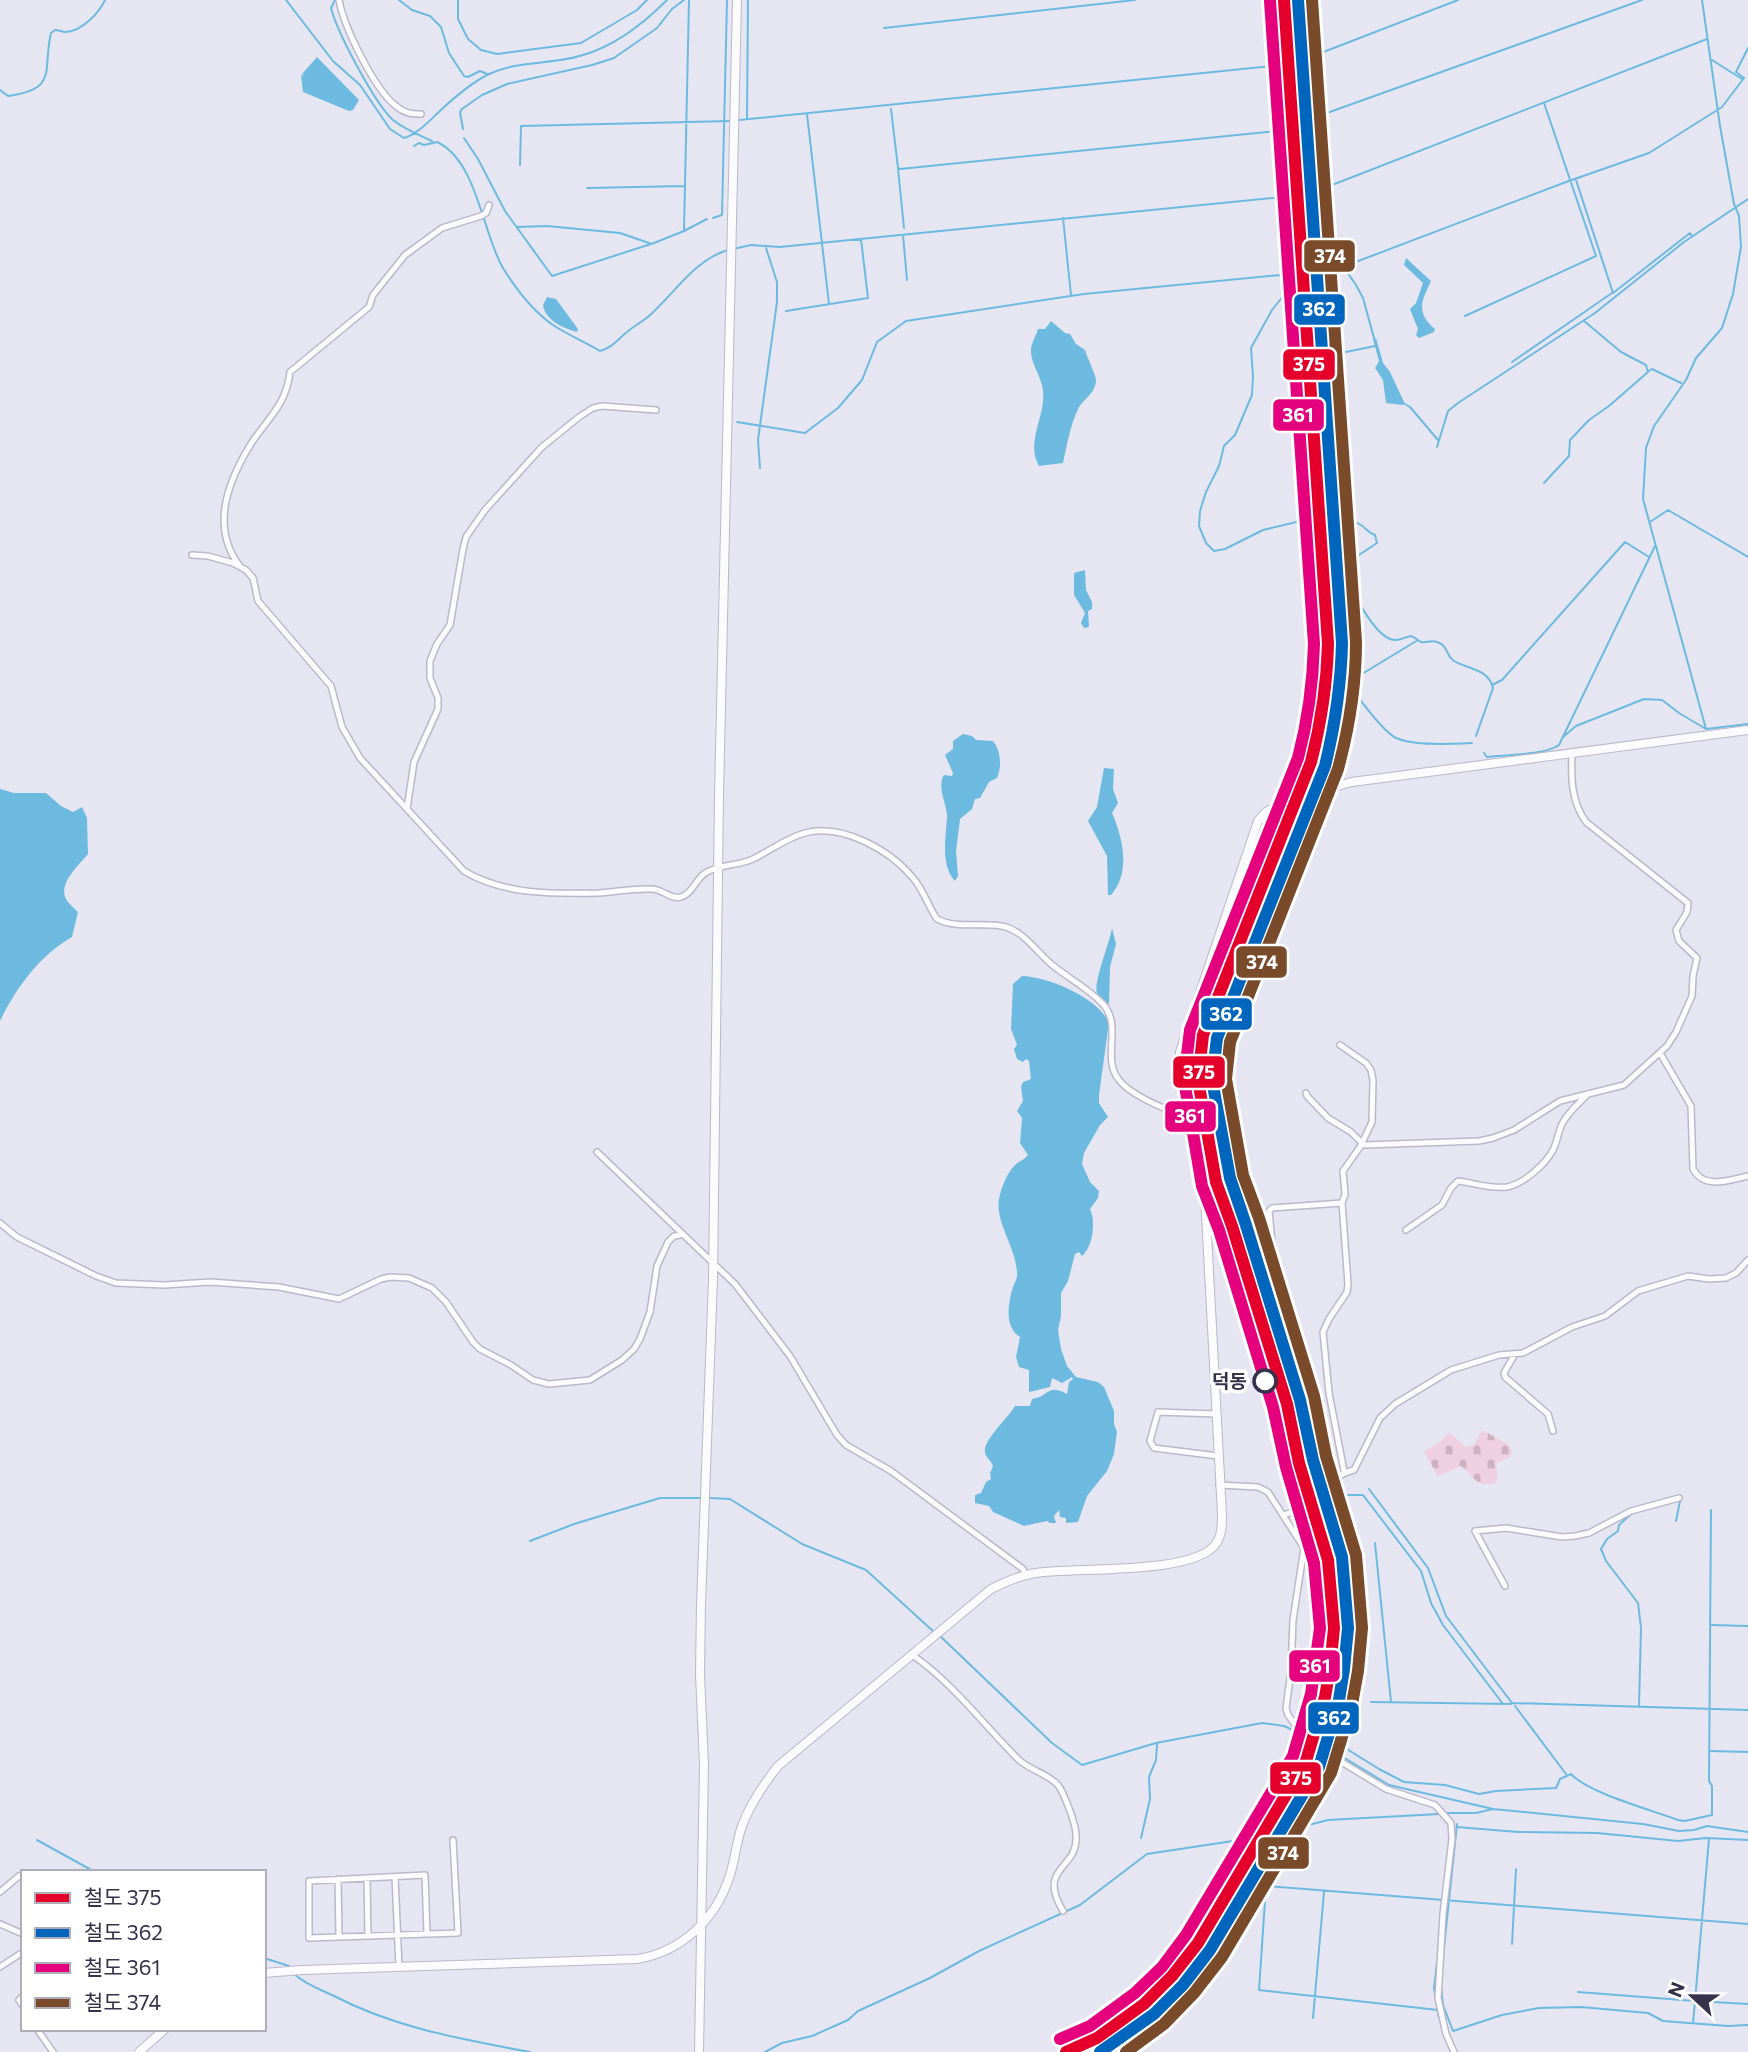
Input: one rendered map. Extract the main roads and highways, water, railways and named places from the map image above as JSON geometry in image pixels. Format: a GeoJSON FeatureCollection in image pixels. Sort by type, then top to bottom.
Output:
{"type":"FeatureCollection","features":[{"type":"Feature","properties":{"kind":"main road"},"geometry":{"type":"LineString","coordinates":[[699,2052],[704,1765],[701,1605],[713,1262],[718,867],[737,0]]}},
{"type":"Feature","properties":{"kind":"main road"},"geometry":{"type":"LineString","coordinates":[[266,1973],[638,1959],[663,1953],[687,1940],[702,1925],[723,1895],[742,1826],[751,1804],[767,1780],[792,1752],[990,1589],[1026,1575],[1166,1564],[1200,1557],[1216,1544],[1222,1532],[1204,1178],[1202,1160],[1180,1078],[1180,1052],[1254,833],[1266,811],[1284,801],[1352,782],[1748,730]]}},
{"type":"Feature","properties":{"kind":"main road"},"geometry":{"type":"LineString","coordinates":[[139,2052],[164,2031]]}},
{"type":"Feature","properties":{"kind":"water"},"geometry":{"type":"Polygon","coordinates":[[[317,57],[359,100],[353,110],[349,111],[303,92],[301,75],[305,76],[302,74],[317,57]]]}},
{"type":"Feature","properties":{"kind":"water"},"geometry":{"type":"Polygon","coordinates":[[[1406,258],[1431,281],[1422,306],[1425,317],[1435,329],[1434,332],[1419,338],[1410,309],[1416,303],[1423,283],[1404,265],[1406,258]]]}},
{"type":"Feature","properties":{"kind":"water"},"geometry":{"type":"Polygon","coordinates":[[[547,297],[556,299],[578,329],[577,332],[561,326],[547,315],[543,305],[547,297]]]}},
{"type":"Feature","properties":{"kind":"water"},"geometry":{"type":"Polygon","coordinates":[[[1051,321],[1070,334],[1076,344],[1085,350],[1096,381],[1075,415],[1063,463],[1039,466],[1034,448],[1043,391],[1031,350],[1038,329],[1045,329],[1051,321]]]}},
{"type":"Feature","properties":{"kind":"water"},"geometry":{"type":"Polygon","coordinates":[[[1376,338],[1383,363],[1390,372],[1403,405],[1386,403],[1383,380],[1375,368],[1379,361],[1373,339],[1376,338]]]}},
{"type":"Feature","properties":{"kind":"water"},"geometry":{"type":"Polygon","coordinates":[[[1085,570],[1086,590],[1092,602],[1092,609],[1088,611],[1089,627],[1084,628],[1081,623],[1085,613],[1074,595],[1074,573],[1085,570]]]}},
{"type":"Feature","properties":{"kind":"water"},"geometry":{"type":"Polygon","coordinates":[[[963,734],[976,740],[993,741],[998,749],[1000,764],[997,778],[989,782],[980,798],[975,799],[972,809],[960,819],[956,851],[958,876],[955,881],[947,867],[947,813],[941,785],[944,775],[952,776],[953,773],[945,755],[953,749],[953,741],[963,734]]]}},
{"type":"Feature","properties":{"kind":"water"},"geometry":{"type":"Polygon","coordinates":[[[1104,768],[1114,769],[1113,789],[1118,803],[1112,813],[1123,855],[1121,876],[1111,895],[1108,895],[1107,856],[1088,821],[1097,807],[1104,768]]]}},
{"type":"Feature","properties":{"kind":"water"},"geometry":{"type":"Polygon","coordinates":[[[0,789],[14,793],[46,793],[73,812],[82,807],[87,818],[88,854],[65,887],[66,899],[78,912],[72,937],[60,944],[30,973],[13,996],[0,1021],[0,789]]]}},
{"type":"Feature","properties":{"kind":"water"},"geometry":{"type":"Polygon","coordinates":[[[1112,928],[1116,944],[1110,967],[1109,1004],[1099,996],[1096,988],[1112,928]]]}},
{"type":"Feature","properties":{"kind":"water"},"geometry":{"type":"Polygon","coordinates":[[[1022,976],[1045,980],[1071,990],[1094,1004],[1109,1022],[1099,1095],[1099,1103],[1108,1117],[1100,1125],[1084,1153],[1082,1164],[1090,1182],[1099,1191],[1098,1198],[1090,1209],[1093,1220],[1089,1247],[1082,1256],[1079,1252],[1075,1254],[1068,1281],[1061,1293],[1058,1330],[1067,1366],[1076,1377],[1098,1382],[1104,1387],[1114,1411],[1117,1432],[1114,1454],[1107,1471],[1087,1496],[1078,1522],[1066,1523],[1066,1518],[1060,1517],[1059,1510],[1054,1516],[1056,1523],[1047,1521],[1024,1526],[993,1512],[989,1506],[975,1503],[975,1495],[981,1493],[986,1482],[991,1479],[993,1466],[985,1454],[985,1447],[1015,1406],[1030,1406],[1032,1399],[1052,1390],[1067,1394],[1069,1382],[1073,1379],[1072,1377],[1062,1383],[1052,1378],[1050,1387],[1029,1392],[1029,1370],[1019,1367],[1016,1357],[1020,1337],[1009,1321],[1010,1300],[1017,1272],[999,1208],[1000,1195],[1007,1176],[1015,1165],[1028,1155],[1020,1143],[1022,1118],[1017,1111],[1023,1101],[1023,1082],[1031,1079],[1029,1061],[1017,1059],[1014,1049],[1017,1045],[1011,1029],[1013,984],[1022,976]]]}},
{"type":"Feature","properties":{"kind":"waterway"},"geometry":{"type":"LineString","coordinates":[[0,90],[8,96],[35,89],[45,76],[51,33],[55,30],[72,31],[84,25],[105,0]]}},
{"type":"Feature","properties":{"kind":"waterway"},"geometry":{"type":"LineString","coordinates":[[286,0],[333,61],[360,85],[390,129],[404,138],[419,130],[464,90],[489,74],[595,51],[628,33],[667,0]]}},
{"type":"Feature","properties":{"kind":"waterway"},"geometry":{"type":"LineString","coordinates":[[335,0],[331,8],[341,33],[385,112],[407,129],[432,141]]}},
{"type":"Feature","properties":{"kind":"waterway"},"geometry":{"type":"LineString","coordinates":[[399,0],[412,10],[430,16],[441,27],[449,53],[464,76],[468,77],[480,71],[487,74]]}},
{"type":"Feature","properties":{"kind":"waterway"},"geometry":{"type":"LineString","coordinates":[[458,0],[458,19],[468,39],[481,50],[497,54],[581,43],[637,10],[647,0]]}},
{"type":"Feature","properties":{"kind":"waterway"},"geometry":{"type":"LineString","coordinates":[[463,129],[460,112],[482,95],[507,84],[614,58],[657,28],[672,9],[684,0]]}},
{"type":"Feature","properties":{"kind":"waterway"},"geometry":{"type":"LineString","coordinates":[[684,230],[689,0]]}},
{"type":"Feature","properties":{"kind":"waterway"},"geometry":{"type":"LineString","coordinates":[[713,218],[722,215],[727,0]]}},
{"type":"Feature","properties":{"kind":"waterway"},"geometry":{"type":"LineString","coordinates":[[747,119],[748,0]]}},
{"type":"Feature","properties":{"kind":"waterway"},"geometry":{"type":"LineString","coordinates":[[884,28],[1135,0]]}},
{"type":"Feature","properties":{"kind":"waterway"},"geometry":{"type":"LineString","coordinates":[[737,422],[805,433],[838,408],[862,380],[877,342],[906,321],[1084,294],[1291,274],[1296,259],[1279,0]]}},
{"type":"Feature","properties":{"kind":"waterway"},"geometry":{"type":"LineString","coordinates":[[1290,0],[1303,190],[1363,298],[1374,338]]}},
{"type":"Feature","properties":{"kind":"waterway"},"geometry":{"type":"LineString","coordinates":[[1313,56],[1458,0]]}},
{"type":"Feature","properties":{"kind":"waterway"},"geometry":{"type":"LineString","coordinates":[[1299,123],[1642,0]]}},
{"type":"Feature","properties":{"kind":"waterway"},"geometry":{"type":"LineString","coordinates":[[1702,0],[1720,126],[1734,204],[1739,216],[1741,247],[1733,294],[1722,328],[1696,358],[1686,380],[1654,426],[1646,448],[1643,499],[1706,729]]}},
{"type":"Feature","properties":{"kind":"waterway"},"geometry":{"type":"LineString","coordinates":[[1314,192],[1707,39]]}},
{"type":"Feature","properties":{"kind":"waterway"},"geometry":{"type":"LineString","coordinates":[[1294,269],[1353,263],[1649,153],[1722,107],[1744,78],[1736,72],[1748,48]]}},
{"type":"Feature","properties":{"kind":"waterway"},"geometry":{"type":"LineString","coordinates":[[1712,60],[1742,79]]}},
{"type":"Feature","properties":{"kind":"waterway"},"geometry":{"type":"LineString","coordinates":[[739,120],[1283,65]]}},
{"type":"Feature","properties":{"kind":"waterway"},"geometry":{"type":"LineString","coordinates":[[1465,316],[1596,256],[1544,103]]}},
{"type":"Feature","properties":{"kind":"waterway"},"geometry":{"type":"LineString","coordinates":[[891,109],[900,169],[1287,130]]}},
{"type":"Feature","properties":{"kind":"waterway"},"geometry":{"type":"LineString","coordinates":[[807,114],[829,304]]}},
{"type":"Feature","properties":{"kind":"waterway"},"geometry":{"type":"LineString","coordinates":[[520,165],[521,126],[730,121]]}},
{"type":"Feature","properties":{"kind":"waterway"},"geometry":{"type":"LineString","coordinates":[[464,138],[505,211],[552,276],[654,243],[707,219]]}},
{"type":"Feature","properties":{"kind":"waterway"},"geometry":{"type":"LineString","coordinates":[[414,146],[437,142],[450,151],[470,181],[496,254],[519,292],[553,325],[600,351],[611,346],[649,316],[705,261],[728,250]]}},
{"type":"Feature","properties":{"kind":"waterway"},"geometry":{"type":"LineString","coordinates":[[898,169],[904,228]]}},
{"type":"Feature","properties":{"kind":"waterway"},"geometry":{"type":"LineString","coordinates":[[1576,180],[1613,293],[1690,233],[1692,236]]}},
{"type":"Feature","properties":{"kind":"waterway"},"geometry":{"type":"LineString","coordinates":[[587,188],[684,186]]}},
{"type":"Feature","properties":{"kind":"waterway"},"geometry":{"type":"LineString","coordinates":[[733,249],[751,245],[780,247],[1292,196]]}},
{"type":"Feature","properties":{"kind":"waterway"},"geometry":{"type":"LineString","coordinates":[[1437,447],[1448,411],[1458,403],[1595,313],[1684,242],[1748,199]]}},
{"type":"Feature","properties":{"kind":"waterway"},"geometry":{"type":"LineString","coordinates":[[1063,218],[1071,295]]}},
{"type":"Feature","properties":{"kind":"waterway"},"geometry":{"type":"LineString","coordinates":[[517,227],[547,226],[620,233],[649,243]]}},
{"type":"Feature","properties":{"kind":"waterway"},"geometry":{"type":"LineString","coordinates":[[903,235],[907,280]]}},
{"type":"Feature","properties":{"kind":"waterway"},"geometry":{"type":"LineString","coordinates":[[786,311],[868,298],[861,239]]}},
{"type":"Feature","properties":{"kind":"waterway"},"geometry":{"type":"LineString","coordinates":[[760,468],[758,440],[777,302],[777,282],[766,248]]}},
{"type":"Feature","properties":{"kind":"waterway"},"geometry":{"type":"LineString","coordinates":[[1308,270],[1314,355]]}},
{"type":"Feature","properties":{"kind":"waterway"},"geometry":{"type":"LineString","coordinates":[[1291,274],[1293,281],[1283,292],[1284,295],[1272,310],[1251,348],[1252,395],[1235,435],[1224,446],[1219,466],[1200,511],[1199,526],[1206,543],[1214,551],[1225,549],[1263,530],[1322,516],[1327,521],[1344,520],[1357,523],[1375,535],[1377,543],[1344,565],[1356,596],[1370,621],[1387,637],[1395,640],[1411,636],[1421,642],[1437,642],[1454,661],[1487,677],[1493,688],[1476,736]]}},
{"type":"Feature","properties":{"kind":"waterway"},"geometry":{"type":"LineString","coordinates":[[1512,362],[1612,293]]}},
{"type":"Feature","properties":{"kind":"waterway"},"geometry":{"type":"LineString","coordinates":[[1544,483],[1569,456],[1570,440],[1589,420],[1648,372],[1646,365],[1621,352],[1584,321]]}},
{"type":"Feature","properties":{"kind":"waterway"},"geometry":{"type":"LineString","coordinates":[[1336,354],[1375,346]]}},
{"type":"Feature","properties":{"kind":"waterway"},"geometry":{"type":"LineString","coordinates":[[1314,360],[1325,499]]}},
{"type":"Feature","properties":{"kind":"waterway"},"geometry":{"type":"LineString","coordinates":[[1649,371],[1652,369],[1681,383]]}},
{"type":"Feature","properties":{"kind":"waterway"},"geometry":{"type":"LineString","coordinates":[[1403,403],[1410,407],[1438,440]]}},
{"type":"Feature","properties":{"kind":"waterway"},"geometry":{"type":"LineString","coordinates":[[1650,522],[1668,510],[1748,557]]}},
{"type":"Feature","properties":{"kind":"waterway"},"geometry":{"type":"LineString","coordinates":[[1492,685],[1502,680],[1625,542],[1649,557]]}},
{"type":"Feature","properties":{"kind":"waterway"},"geometry":{"type":"LineString","coordinates":[[1484,753],[1487,757],[1524,754],[1559,745],[1655,546]]}},
{"type":"Feature","properties":{"kind":"waterway"},"geometry":{"type":"LineString","coordinates":[[1418,640],[1352,680],[1352,689],[1379,723],[1396,738],[1423,743],[1472,743]]}},
{"type":"Feature","properties":{"kind":"waterway"},"geometry":{"type":"LineString","coordinates":[[1563,737],[1576,726],[1644,699],[1662,700],[1706,729],[1748,724]]}},
{"type":"Feature","properties":{"kind":"waterway"},"geometry":{"type":"LineString","coordinates":[[1369,1489],[1428,1568],[1446,1616],[1512,1703],[1748,1710]]}},
{"type":"Feature","properties":{"kind":"waterway"},"geometry":{"type":"LineString","coordinates":[[1324,1512],[1348,1495],[1363,1495],[1421,1571],[1431,1603],[1443,1625],[1503,1704]]}},
{"type":"Feature","properties":{"kind":"waterway"},"geometry":{"type":"LineString","coordinates":[[530,1541],[574,1524],[660,1498],[700,1498]]}},
{"type":"Feature","properties":{"kind":"waterway"},"geometry":{"type":"LineString","coordinates":[[709,1498],[730,1499],[802,1544],[866,1570],[934,1632]]}},
{"type":"Feature","properties":{"kind":"waterway"},"geometry":{"type":"LineString","coordinates":[[1676,1501],[1680,1501],[1676,1521]]}},
{"type":"Feature","properties":{"kind":"waterway"},"geometry":{"type":"LineString","coordinates":[[1293,1524],[1315,1529],[1328,1588],[1330,1626],[1342,1627],[1335,1685],[1322,1732],[1326,1736],[1404,1782],[1445,1785],[1479,1794],[1556,1788],[1560,1779],[1571,1774],[1605,1794],[1685,1821],[1712,1815],[1712,1786],[1709,1781],[1711,1510]]}},
{"type":"Feature","properties":{"kind":"waterway"},"geometry":{"type":"LineString","coordinates":[[1631,1514],[1601,1549],[1606,1561],[1638,1603],[1641,1628],[1639,1706]]}},
{"type":"Feature","properties":{"kind":"waterway"},"geometry":{"type":"LineString","coordinates":[[1375,1543],[1391,1702]]}},
{"type":"Feature","properties":{"kind":"waterway"},"geometry":{"type":"LineString","coordinates":[[1712,1625],[1748,1626]]}},
{"type":"Feature","properties":{"kind":"waterway"},"geometry":{"type":"LineString","coordinates":[[939,1635],[1052,1743],[1082,1765],[1156,1743],[1262,1723],[1284,1726],[1299,1733]]}},
{"type":"Feature","properties":{"kind":"waterway"},"geometry":{"type":"LineString","coordinates":[[1371,1702],[1511,1704]]}},
{"type":"Feature","properties":{"kind":"waterway"},"geometry":{"type":"LineString","coordinates":[[1515,1706],[1566,1774]]}},
{"type":"Feature","properties":{"kind":"waterway"},"geometry":{"type":"LineString","coordinates":[[1305,1734],[1389,1785],[1493,1809]]}},
{"type":"Feature","properties":{"kind":"waterway"},"geometry":{"type":"LineString","coordinates":[[1141,1838],[1150,1799],[1149,1777],[1156,1760],[1157,1744]]}},
{"type":"Feature","properties":{"kind":"waterway"},"geometry":{"type":"LineString","coordinates":[[1711,1751],[1748,1752]]}},
{"type":"Feature","properties":{"kind":"waterway"},"geometry":{"type":"LineString","coordinates":[[1444,1813],[1476,1813],[1493,1809],[1643,1824],[1679,1831],[1707,1826],[1748,1832]]}},
{"type":"Feature","properties":{"kind":"waterway"},"geometry":{"type":"LineString","coordinates":[[765,2052],[782,2043],[812,2036],[848,2020],[858,2011],[930,1978],[979,1951],[1080,1905],[1147,1854],[1266,1836],[1328,1820],[1439,1814]]}},
{"type":"Feature","properties":{"kind":"waterway"},"geometry":{"type":"LineString","coordinates":[[1442,1967],[1457,1824]]}},
{"type":"Feature","properties":{"kind":"waterway"},"geometry":{"type":"LineString","coordinates":[[1457,1827],[1518,1832],[1597,1833],[1678,1841],[1706,1838],[1748,1840]]}},
{"type":"Feature","properties":{"kind":"waterway"},"geometry":{"type":"LineString","coordinates":[[1709,1839],[1695,2001],[1748,2004]]}},
{"type":"Feature","properties":{"kind":"waterway"},"geometry":{"type":"LineString","coordinates":[[37,1840],[91,1870]]}},
{"type":"Feature","properties":{"kind":"waterway"},"geometry":{"type":"LineString","coordinates":[[1512,1944],[1516,1869]]}},
{"type":"Feature","properties":{"kind":"waterway"},"geometry":{"type":"LineString","coordinates":[[1234,1898],[1242,1884],[1748,1924]]}},
{"type":"Feature","properties":{"kind":"waterway"},"geometry":{"type":"LineString","coordinates":[[1266,1886],[1259,1990],[1438,2010]]}},
{"type":"Feature","properties":{"kind":"waterway"},"geometry":{"type":"LineString","coordinates":[[1313,2018],[1324,1892]]}},
{"type":"Feature","properties":{"kind":"waterway"},"geometry":{"type":"LineString","coordinates":[[1439,1939],[1440,1927]]}},
{"type":"Feature","properties":{"kind":"waterway"},"geometry":{"type":"LineString","coordinates":[[266,1959],[289,1966]]}},
{"type":"Feature","properties":{"kind":"waterway"},"geometry":{"type":"LineString","coordinates":[[1437,1962],[1434,1988],[1439,2018]]}},
{"type":"Feature","properties":{"kind":"waterway"},"geometry":{"type":"LineString","coordinates":[[294,1974],[312,1986],[404,2024],[530,2052]]}},
{"type":"Feature","properties":{"kind":"waterway"},"geometry":{"type":"LineString","coordinates":[[1441,1986],[1443,2005],[1453,2031],[1502,2015],[1539,2008],[1581,2007],[1648,2013],[1663,2021],[1748,2025]]}},
{"type":"Feature","properties":{"kind":"waterway"},"geometry":{"type":"LineString","coordinates":[[1578,1992],[1695,2001],[1693,2023]]}},
{"type":"Feature","properties":{"kind":"railway"},"geometry":{"type":"LineString","coordinates":[[1220,1192],[1267,1368],[1299,1463]]}},
{"type":"Feature","properties":{"kind":"rail line","name":"375"},"geometry":{"type":"LineString","coordinates":[[1066,2052],[1097,2038],[1144,2004],[1172,1976],[1198,1943],[1306,1761],[1325,1697],[1330,1668],[1334,1628],[1328,1560],[1299,1463],[1287,1404],[1216,1182],[1198,1080],[1203,1035],[1311,762],[1321,718],[1326,674],[1328,644],[1284,0]]}},
{"type":"Feature","properties":{"kind":"rail line","name":"362"},"geometry":{"type":"LineString","coordinates":[[1100,2052],[1154,2014],[1183,1985],[1210,1950],[1319,1767],[1339,1700],[1348,1628],[1342,1557],[1313,1460],[1300,1400],[1230,1178],[1212,1080],[1217,1038],[1325,766],[1335,720],[1340,674],[1342,643],[1298,0]]}},
{"type":"Feature","properties":{"kind":"rail line","name":"374"},"geometry":{"type":"LineString","coordinates":[[1126,2052],[1164,2024],[1194,1993],[1222,1957],[1331,1773],[1352,1704],[1362,1628],[1356,1555],[1326,1456],[1314,1396],[1243,1175],[1226,1079],[1230,1042],[1338,769],[1349,722],[1355,674],[1356,642],[1312,0]]}},
{"type":"Feature","properties":{"kind":"rail line","name":"361"},"geometry":{"type":"LineString","coordinates":[[1060,2039],[1090,2026],[1135,1993],[1162,1967],[1186,1935],[1293,1756],[1311,1694],[1320,1628],[1314,1563],[1286,1467],[1273,1407],[1219,1230],[1202,1186],[1184,1080],[1190,1030],[1298,758],[1312,673],[1314,644],[1270,1]]}},
{"type":"Feature","properties":{"kind":"place","name":"덕동"},"geometry":{"type":"Point","coordinates":[1265,1381]}}]}
